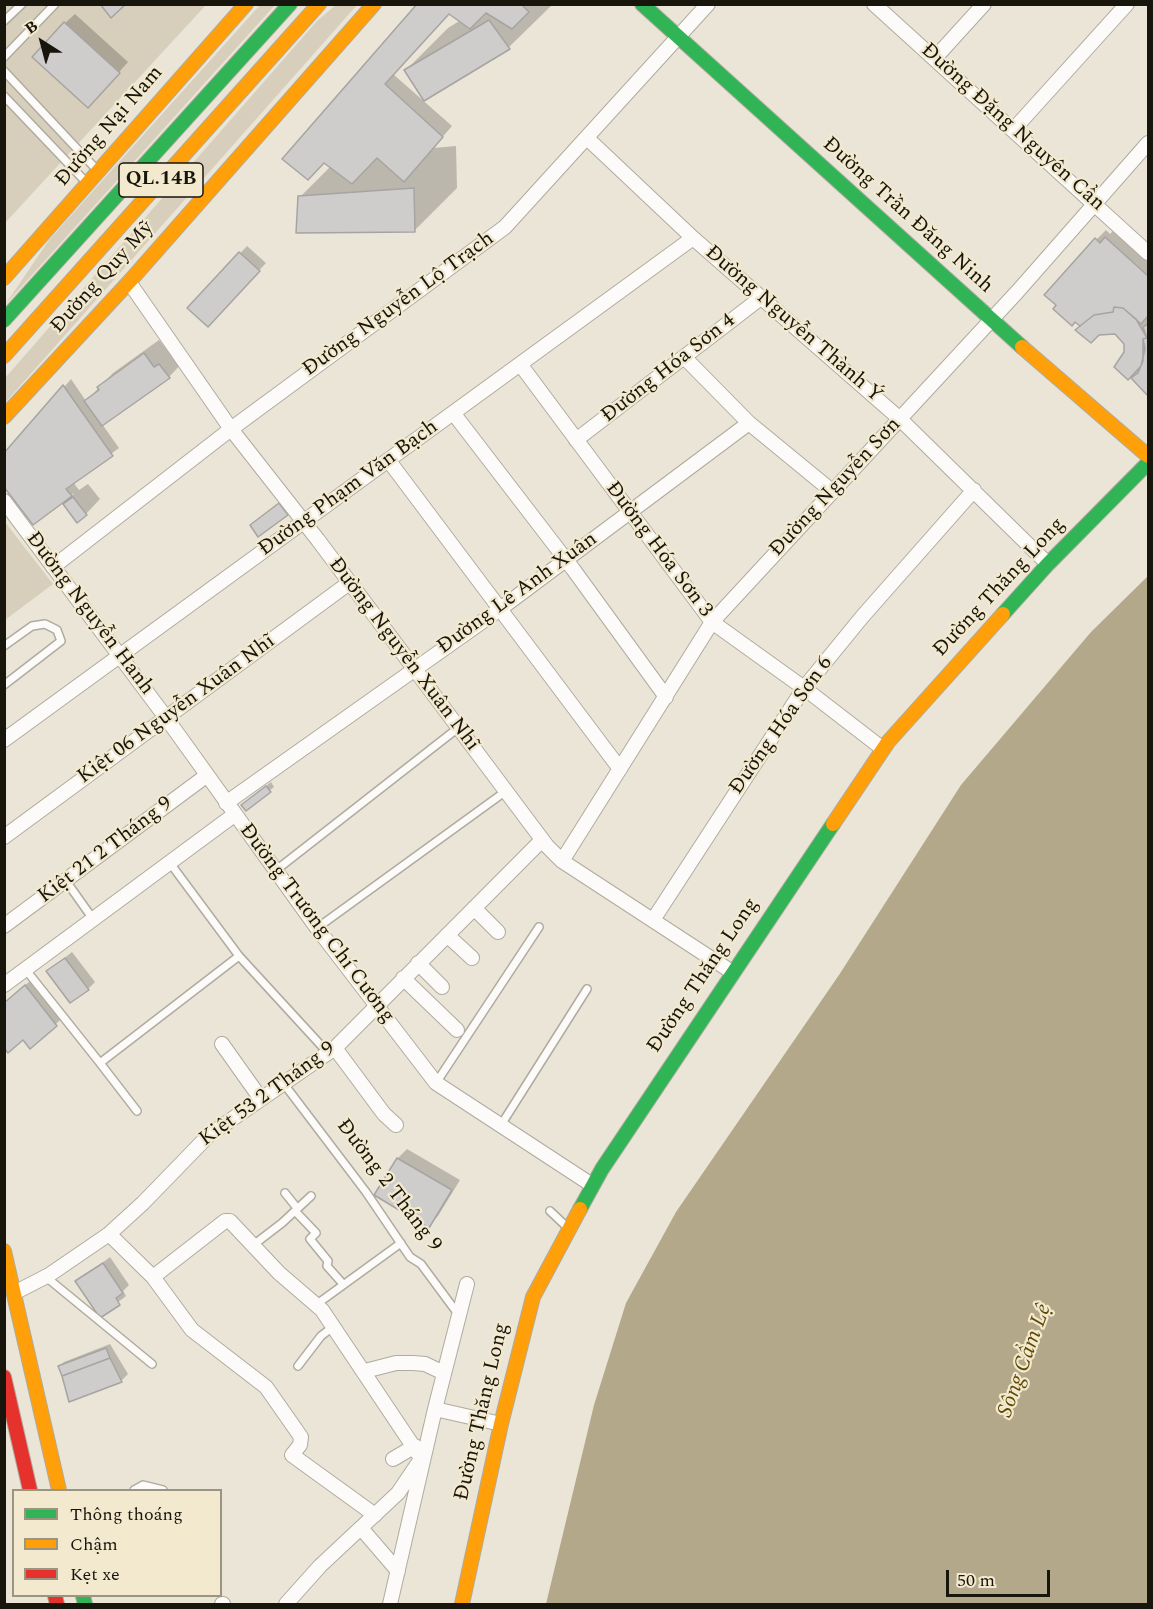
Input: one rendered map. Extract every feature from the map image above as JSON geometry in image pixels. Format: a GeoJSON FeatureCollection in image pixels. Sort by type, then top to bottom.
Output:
{"type":"FeatureCollection","features":[{"type":"Feature","properties":{"kind":"main road","name":"Đường Nại Nam"},"geometry":{"type":"LineString","coordinates":[[4,278],[246,4]]}},
{"type":"Feature","properties":{"kind":"main road","name":"QL.14B"},"geometry":{"type":"LineString","coordinates":[[4,320],[290,4]]}},
{"type":"Feature","properties":{"kind":"main road","name":"QL.14B"},"geometry":{"type":"LineString","coordinates":[[4,356],[319,4]]}},
{"type":"Feature","properties":{"kind":"main road","name":"Đường Quy Mỹ"},"geometry":{"type":"LineString","coordinates":[[4,417],[129,282],[374,4]]}},
{"type":"Feature","properties":{"kind":"main road","name":"Đường Trần Đăng Ninh"},"geometry":{"type":"LineString","coordinates":[[642,4],[991,320],[1149,456]]}},
{"type":"Feature","properties":{"kind":"main road","name":"Đường Thăng Long"},"geometry":{"type":"LineString","coordinates":[[462,1605],[501,1424],[533,1297],[592,1185],[883,749],[1048,564],[1149,463]]}},
{"type":"Feature","properties":{"kind":"main road"},"geometry":{"type":"LineString","coordinates":[[4,1251],[59,1489]]}},
{"type":"Feature","properties":{"kind":"main road"},"geometry":{"type":"LineString","coordinates":[[4,1377],[30,1489]]}},
{"type":"Feature","properties":{"kind":"street","name":"Đường Nguyễn Lộ Trạch"},"geometry":{"type":"LineString","coordinates":[[53,567],[231,429],[505,226],[588,139],[708,4]]}},
{"type":"Feature","properties":{"kind":"street","name":"Đường Đặng Nguyên Cẩn"},"geometry":{"type":"LineString","coordinates":[[874,4],[1149,253]]}},
{"type":"Feature","properties":{"kind":"street"},"geometry":{"type":"LineString","coordinates":[[935,58],[984,4]]}},
{"type":"Feature","properties":{"kind":"street"},"geometry":{"type":"LineString","coordinates":[[1014,129],[1127,4]]}},
{"type":"Feature","properties":{"kind":"street","name":"Đường Nguyễn Thành Ý"},"geometry":{"type":"LineString","coordinates":[[588,139],[693,238],[900,419],[1048,564]]}},
{"type":"Feature","properties":{"kind":"street","name":"Đường Nguyễn Sơn"},"geometry":{"type":"LineString","coordinates":[[562,861],[712,622],[991,320],[1149,144]]}},
{"type":"Feature","properties":{"kind":"street","name":"Đường Phạm Văn Bạch"},"geometry":{"type":"LineString","coordinates":[[4,740],[693,238]]}},
{"type":"Feature","properties":{"kind":"street","name":"Đường Nguyễn Xuân Nhĩ"},"geometry":{"type":"LineString","coordinates":[[129,282],[231,429],[542,840],[562,861],[732,972]]}},
{"type":"Feature","properties":{"kind":"street","name":"Đường Hóa Sơn 4"},"geometry":{"type":"LineString","coordinates":[[576,440],[762,297]]}},
{"type":"Feature","properties":{"kind":"street"},"geometry":{"type":"LineString","coordinates":[[685,358],[749,423],[833,492]]}},
{"type":"Feature","properties":{"kind":"street","name":"Đường Hóa Sơn 3"},"geometry":{"type":"LineString","coordinates":[[520,364],[712,622],[804,688],[883,749]]}},
{"type":"Feature","properties":{"kind":"street"},"geometry":{"type":"LineString","coordinates":[[454,414],[566,560],[666,697]]}},
{"type":"Feature","properties":{"kind":"street","name":"Đường Lê Anh Xuân"},"geometry":{"type":"LineString","coordinates":[[226,803],[500,609],[749,423]]}},
{"type":"Feature","properties":{"kind":"street"},"geometry":{"type":"LineString","coordinates":[[389,461],[620,769]]}},
{"type":"Feature","properties":{"kind":"street","name":"Đường Hóa Sơn 6"},"geometry":{"type":"LineString","coordinates":[[653,920],[804,688],[862,617],[974,490]]}},
{"type":"Feature","properties":{"kind":"street","name":"Đường Nguyễn Hanh"},"geometry":{"type":"LineString","coordinates":[[4,501],[167,718],[234,815]]}},
{"type":"Feature","properties":{"kind":"street","name":"Kiệt 06 Nguyễn Xuân Nhĩ"},"geometry":{"type":"LineString","coordinates":[[4,837],[349,583]]}},
{"type":"Feature","properties":{"kind":"street","name":"Kiệt 21 2 Tháng 9"},"geometry":{"type":"LineString","coordinates":[[4,926],[206,776]]}},
{"type":"Feature","properties":{"kind":"street","name":"Đường Trương Chí Cương"},"geometry":{"type":"LineString","coordinates":[[4,985],[234,815],[436,1083],[592,1185]]}},
{"type":"Feature","properties":{"kind":"street","name":"Kiệt 53 2 Tháng 9"},"geometry":{"type":"LineString","coordinates":[[14,1293],[46,1277],[109,1234],[143,1203],[209,1135],[332,1051],[542,840]]}},
{"type":"Feature","properties":{"kind":"street"},"geometry":{"type":"LineString","coordinates":[[474,908],[498,932]]}},
{"type":"Feature","properties":{"kind":"street"},"geometry":{"type":"LineString","coordinates":[[447,934],[472,958]]}},
{"type":"Feature","properties":{"kind":"street"},"geometry":{"type":"LineString","coordinates":[[418,963],[442,987]]}},
{"type":"Feature","properties":{"kind":"street"},"geometry":{"type":"LineString","coordinates":[[403,978],[457,1030]]}},
{"type":"Feature","properties":{"kind":"street"},"geometry":{"type":"LineString","coordinates":[[222,1044],[261,1099]]}},
{"type":"Feature","properties":{"kind":"street"},"geometry":{"type":"LineString","coordinates":[[332,1051],[384,1114],[396,1125]]}},
{"type":"Feature","properties":{"kind":"street"},"geometry":{"type":"LineString","coordinates":[[153,1277],[225,1221],[230,1221],[284,1278],[317,1304],[334,1326],[421,1452],[390,1605]]}},
{"type":"Feature","properties":{"kind":"street"},"geometry":{"type":"LineString","coordinates":[[109,1234],[153,1277],[192,1330],[266,1387],[301,1437],[300,1445],[292,1455],[375,1515]]}},
{"type":"Feature","properties":{"kind":"street"},"geometry":{"type":"LineString","coordinates":[[286,1605],[320,1566],[408,1482],[435,1409],[467,1284]]}},
{"type":"Feature","properties":{"kind":"street"},"geometry":{"type":"LineString","coordinates":[[365,1371],[396,1363],[413,1363],[425,1364],[444,1373]]}},
{"type":"Feature","properties":{"kind":"street"},"geometry":{"type":"LineString","coordinates":[[435,1409],[501,1424]]}},
{"type":"Feature","properties":{"kind":"street"},"geometry":{"type":"LineString","coordinates":[[393,1460],[421,1452]]}},
{"type":"Feature","properties":{"kind":"street"},"geometry":{"type":"LineString","coordinates":[[361,1528],[398,1571]]}},
{"type":"Feature","properties":{"kind":"lane"},"geometry":{"type":"LineString","coordinates":[[4,21],[22,4]]}},
{"type":"Feature","properties":{"kind":"lane"},"geometry":{"type":"LineString","coordinates":[[4,57],[55,4]]}},
{"type":"Feature","properties":{"kind":"lane"},"geometry":{"type":"LineString","coordinates":[[4,71],[99,172]]}},
{"type":"Feature","properties":{"kind":"lane"},"geometry":{"type":"LineString","coordinates":[[4,96],[88,184]]}},
{"type":"Feature","properties":{"kind":"lane"},"geometry":{"type":"LineString","coordinates":[[4,646],[32,626],[45,624],[57,630],[61,641],[4,685]]}},
{"type":"Feature","properties":{"kind":"lane"},"geometry":{"type":"LineString","coordinates":[[275,871],[458,728]]}},
{"type":"Feature","properties":{"kind":"lane"},"geometry":{"type":"LineString","coordinates":[[317,928],[506,791]]}},
{"type":"Feature","properties":{"kind":"lane"},"geometry":{"type":"LineString","coordinates":[[170,862],[239,956],[332,1051]]}},
{"type":"Feature","properties":{"kind":"lane"},"geometry":{"type":"LineString","coordinates":[[66,881],[93,919]]}},
{"type":"Feature","properties":{"kind":"lane"},"geometry":{"type":"LineString","coordinates":[[436,1083],[538,927]]}},
{"type":"Feature","properties":{"kind":"lane"},"geometry":{"type":"LineString","coordinates":[[100,1063],[239,956]]}},
{"type":"Feature","properties":{"kind":"lane"},"geometry":{"type":"LineString","coordinates":[[26,970],[137,1111]]}},
{"type":"Feature","properties":{"kind":"lane"},"geometry":{"type":"LineString","coordinates":[[501,1125],[587,989]]}},
{"type":"Feature","properties":{"kind":"lane","name":"Đường 2 Tháng 9"},"geometry":{"type":"LineString","coordinates":[[284,1084],[410,1257],[421,1264],[458,1314]]}},
{"type":"Feature","properties":{"kind":"lane"},"geometry":{"type":"LineString","coordinates":[[285,1192],[296,1210],[316,1233],[310,1239],[328,1261],[327,1266],[343,1284]]}},
{"type":"Feature","properties":{"kind":"lane"},"geometry":{"type":"LineString","coordinates":[[252,1246],[311,1196]]}},
{"type":"Feature","properties":{"kind":"lane"},"geometry":{"type":"LineString","coordinates":[[550,1211],[569,1229]]}},
{"type":"Feature","properties":{"kind":"lane"},"geometry":{"type":"LineString","coordinates":[[317,1304],[401,1243]]}},
{"type":"Feature","properties":{"kind":"lane"},"geometry":{"type":"LineString","coordinates":[[46,1277],[152,1364]]}},
{"type":"Feature","properties":{"kind":"lane"},"geometry":{"type":"LineString","coordinates":[[298,1366],[321,1336],[334,1326]]}},
{"type":"Feature","properties":{"kind":"lane"},"geometry":{"type":"LineString","coordinates":[[137,1489],[143,1485],[156,1489]]}},
{"type":"Feature","properties":{"kind":"shaded area"},"geometry":{"type":"Polygon","coordinates":[[[5,5],[206,5],[5,223],[5,5]]]}},
{"type":"Feature","properties":{"kind":"shaded area"},"geometry":{"type":"Polygon","coordinates":[[[260,5],[275,5],[5,305],[49,240],[260,5]]]}},
{"type":"Feature","properties":{"kind":"shaded area"},"geometry":{"type":"Polygon","coordinates":[[[336,5],[357,5],[5,403],[5,378],[317,21],[336,5]]]}},
{"type":"Feature","properties":{"kind":"shaded area"},"geometry":{"type":"Polygon","coordinates":[[[5,522],[53,584],[4,620],[5,522]]]}},
{"type":"Feature","properties":{"kind":"water","name":"Sông Cẩm Lệ"},"geometry":{"type":"Polygon","coordinates":[[[1148,576],[1148,1604],[546,1604],[594,1405],[626,1303],[676,1212],[839,975],[961,785],[1091,632],[1148,576]]]}},
{"type":"Feature","properties":{"kind":"building"},"geometry":{"type":"Polygon","coordinates":[[[100,4],[126,4],[111,18],[100,4]]]}},
{"type":"Feature","properties":{"kind":"building"},"geometry":{"type":"Polygon","coordinates":[[[417,4],[521,4],[529,12],[512,29],[486,13],[470,29],[449,14],[385,84],[443,137],[404,182],[377,158],[352,184],[324,163],[308,180],[282,159],[417,4]]]}},
{"type":"Feature","properties":{"kind":"building"},"geometry":{"type":"Polygon","coordinates":[[[489,20],[510,49],[424,101],[404,70],[489,20]]]}},
{"type":"Feature","properties":{"kind":"building"},"geometry":{"type":"Polygon","coordinates":[[[64,22],[120,73],[88,108],[32,57],[64,22]]]}},
{"type":"Feature","properties":{"kind":"building"},"geometry":{"type":"Polygon","coordinates":[[[414,188],[415,232],[296,233],[298,196],[414,188]]]}},
{"type":"Feature","properties":{"kind":"building"},"geometry":{"type":"Polygon","coordinates":[[[1105,237],[1148,276],[1148,316],[1141,324],[1123,308],[1114,307],[1113,312],[1094,315],[1080,326],[1075,322],[1072,326],[1053,309],[1056,305],[1044,295],[1095,238],[1100,243],[1105,237]]]}},
{"type":"Feature","properties":{"kind":"building"},"geometry":{"type":"Polygon","coordinates":[[[239,252],[260,271],[208,327],[187,308],[239,252]]]}},
{"type":"Feature","properties":{"kind":"building"},"geometry":{"type":"Polygon","coordinates":[[[1114,307],[1123,308],[1136,319],[1147,338],[1143,339],[1145,349],[1141,366],[1128,380],[1114,367],[1124,352],[1124,344],[1115,334],[1099,335],[1091,343],[1075,330],[1094,315],[1113,312],[1114,307]]]}},
{"type":"Feature","properties":{"kind":"building"},"geometry":{"type":"Polygon","coordinates":[[[1148,324],[1148,396],[1131,378],[1138,373],[1143,361],[1143,339],[1147,338],[1143,327],[1148,324]]]}},
{"type":"Feature","properties":{"kind":"building"},"geometry":{"type":"Polygon","coordinates":[[[144,353],[154,367],[159,364],[170,378],[102,426],[84,401],[99,390],[97,387],[144,353]]]}},
{"type":"Feature","properties":{"kind":"building"},"geometry":{"type":"Polygon","coordinates":[[[63,385],[113,456],[66,489],[72,496],[33,525],[4,487],[4,453],[63,385]]]}},
{"type":"Feature","properties":{"kind":"building"},"geometry":{"type":"Polygon","coordinates":[[[73,497],[87,515],[77,523],[63,504],[73,497]]]}},
{"type":"Feature","properties":{"kind":"building"},"geometry":{"type":"Polygon","coordinates":[[[279,503],[288,515],[258,537],[250,525],[279,503]]]}},
{"type":"Feature","properties":{"kind":"building"},"geometry":{"type":"Polygon","coordinates":[[[266,786],[271,792],[246,811],[241,805],[266,786]]]}},
{"type":"Feature","properties":{"kind":"building"},"geometry":{"type":"Polygon","coordinates":[[[65,958],[89,990],[70,1003],[46,971],[65,958]]]}},
{"type":"Feature","properties":{"kind":"building"},"geometry":{"type":"Polygon","coordinates":[[[25,985],[57,1026],[30,1049],[23,1040],[8,1053],[4,1048],[4,1003],[25,985]]]}},
{"type":"Feature","properties":{"kind":"building"},"geometry":{"type":"Polygon","coordinates":[[[397,1158],[452,1190],[429,1228],[374,1195],[397,1158]]]}},
{"type":"Feature","properties":{"kind":"building"},"geometry":{"type":"Polygon","coordinates":[[[103,1263],[123,1293],[116,1298],[120,1305],[100,1318],[75,1281],[103,1263]]]}},
{"type":"Feature","properties":{"kind":"building"},"geometry":{"type":"Polygon","coordinates":[[[106,1348],[110,1358],[62,1376],[58,1366],[106,1348]]]}},
{"type":"Feature","properties":{"kind":"building"},"geometry":{"type":"Polygon","coordinates":[[[110,1358],[122,1382],[69,1402],[62,1376],[110,1358]]]}},
{"type":"Feature","properties":{"kind":"traffic: fast"},"geometry":{"type":"LineString","coordinates":[[4,320],[290,4]]}},
{"type":"Feature","properties":{"kind":"traffic: fast"},"geometry":{"type":"LineString","coordinates":[[642,4],[1022,347]]}},
{"type":"Feature","properties":{"kind":"traffic: fast"},"geometry":{"type":"LineString","coordinates":[[1003,614],[1048,564],[1148,463]]}},
{"type":"Feature","properties":{"kind":"traffic: fast"},"geometry":{"type":"LineString","coordinates":[[580,1209],[602,1169],[833,824]]}},
{"type":"Feature","properties":{"kind":"traffic: fast"},"geometry":{"type":"LineString","coordinates":[[83,1597],[85,1604]]}},
{"type":"Feature","properties":{"kind":"traffic: slow"},"geometry":{"type":"LineString","coordinates":[[4,278],[246,4]]}},
{"type":"Feature","properties":{"kind":"traffic: slow"},"geometry":{"type":"LineString","coordinates":[[4,356],[319,4]]}},
{"type":"Feature","properties":{"kind":"traffic: slow"},"geometry":{"type":"LineString","coordinates":[[4,417],[129,282],[374,4]]}},
{"type":"Feature","properties":{"kind":"traffic: slow"},"geometry":{"type":"LineString","coordinates":[[1022,347],[1148,456]]}},
{"type":"Feature","properties":{"kind":"traffic: slow"},"geometry":{"type":"LineString","coordinates":[[833,824],[888,742],[1003,614]]}},
{"type":"Feature","properties":{"kind":"traffic: slow"},"geometry":{"type":"LineString","coordinates":[[462,1604],[501,1424],[533,1297],[580,1209]]}},
{"type":"Feature","properties":{"kind":"traffic: slow"},"geometry":{"type":"LineString","coordinates":[[4,1251],[59,1489]]}},
{"type":"Feature","properties":{"kind":"traffic: jam"},"geometry":{"type":"LineString","coordinates":[[4,1377],[30,1489]]}},
{"type":"Feature","properties":{"kind":"traffic: jam"},"geometry":{"type":"LineString","coordinates":[[55,1597],[57,1604]]}}]}
